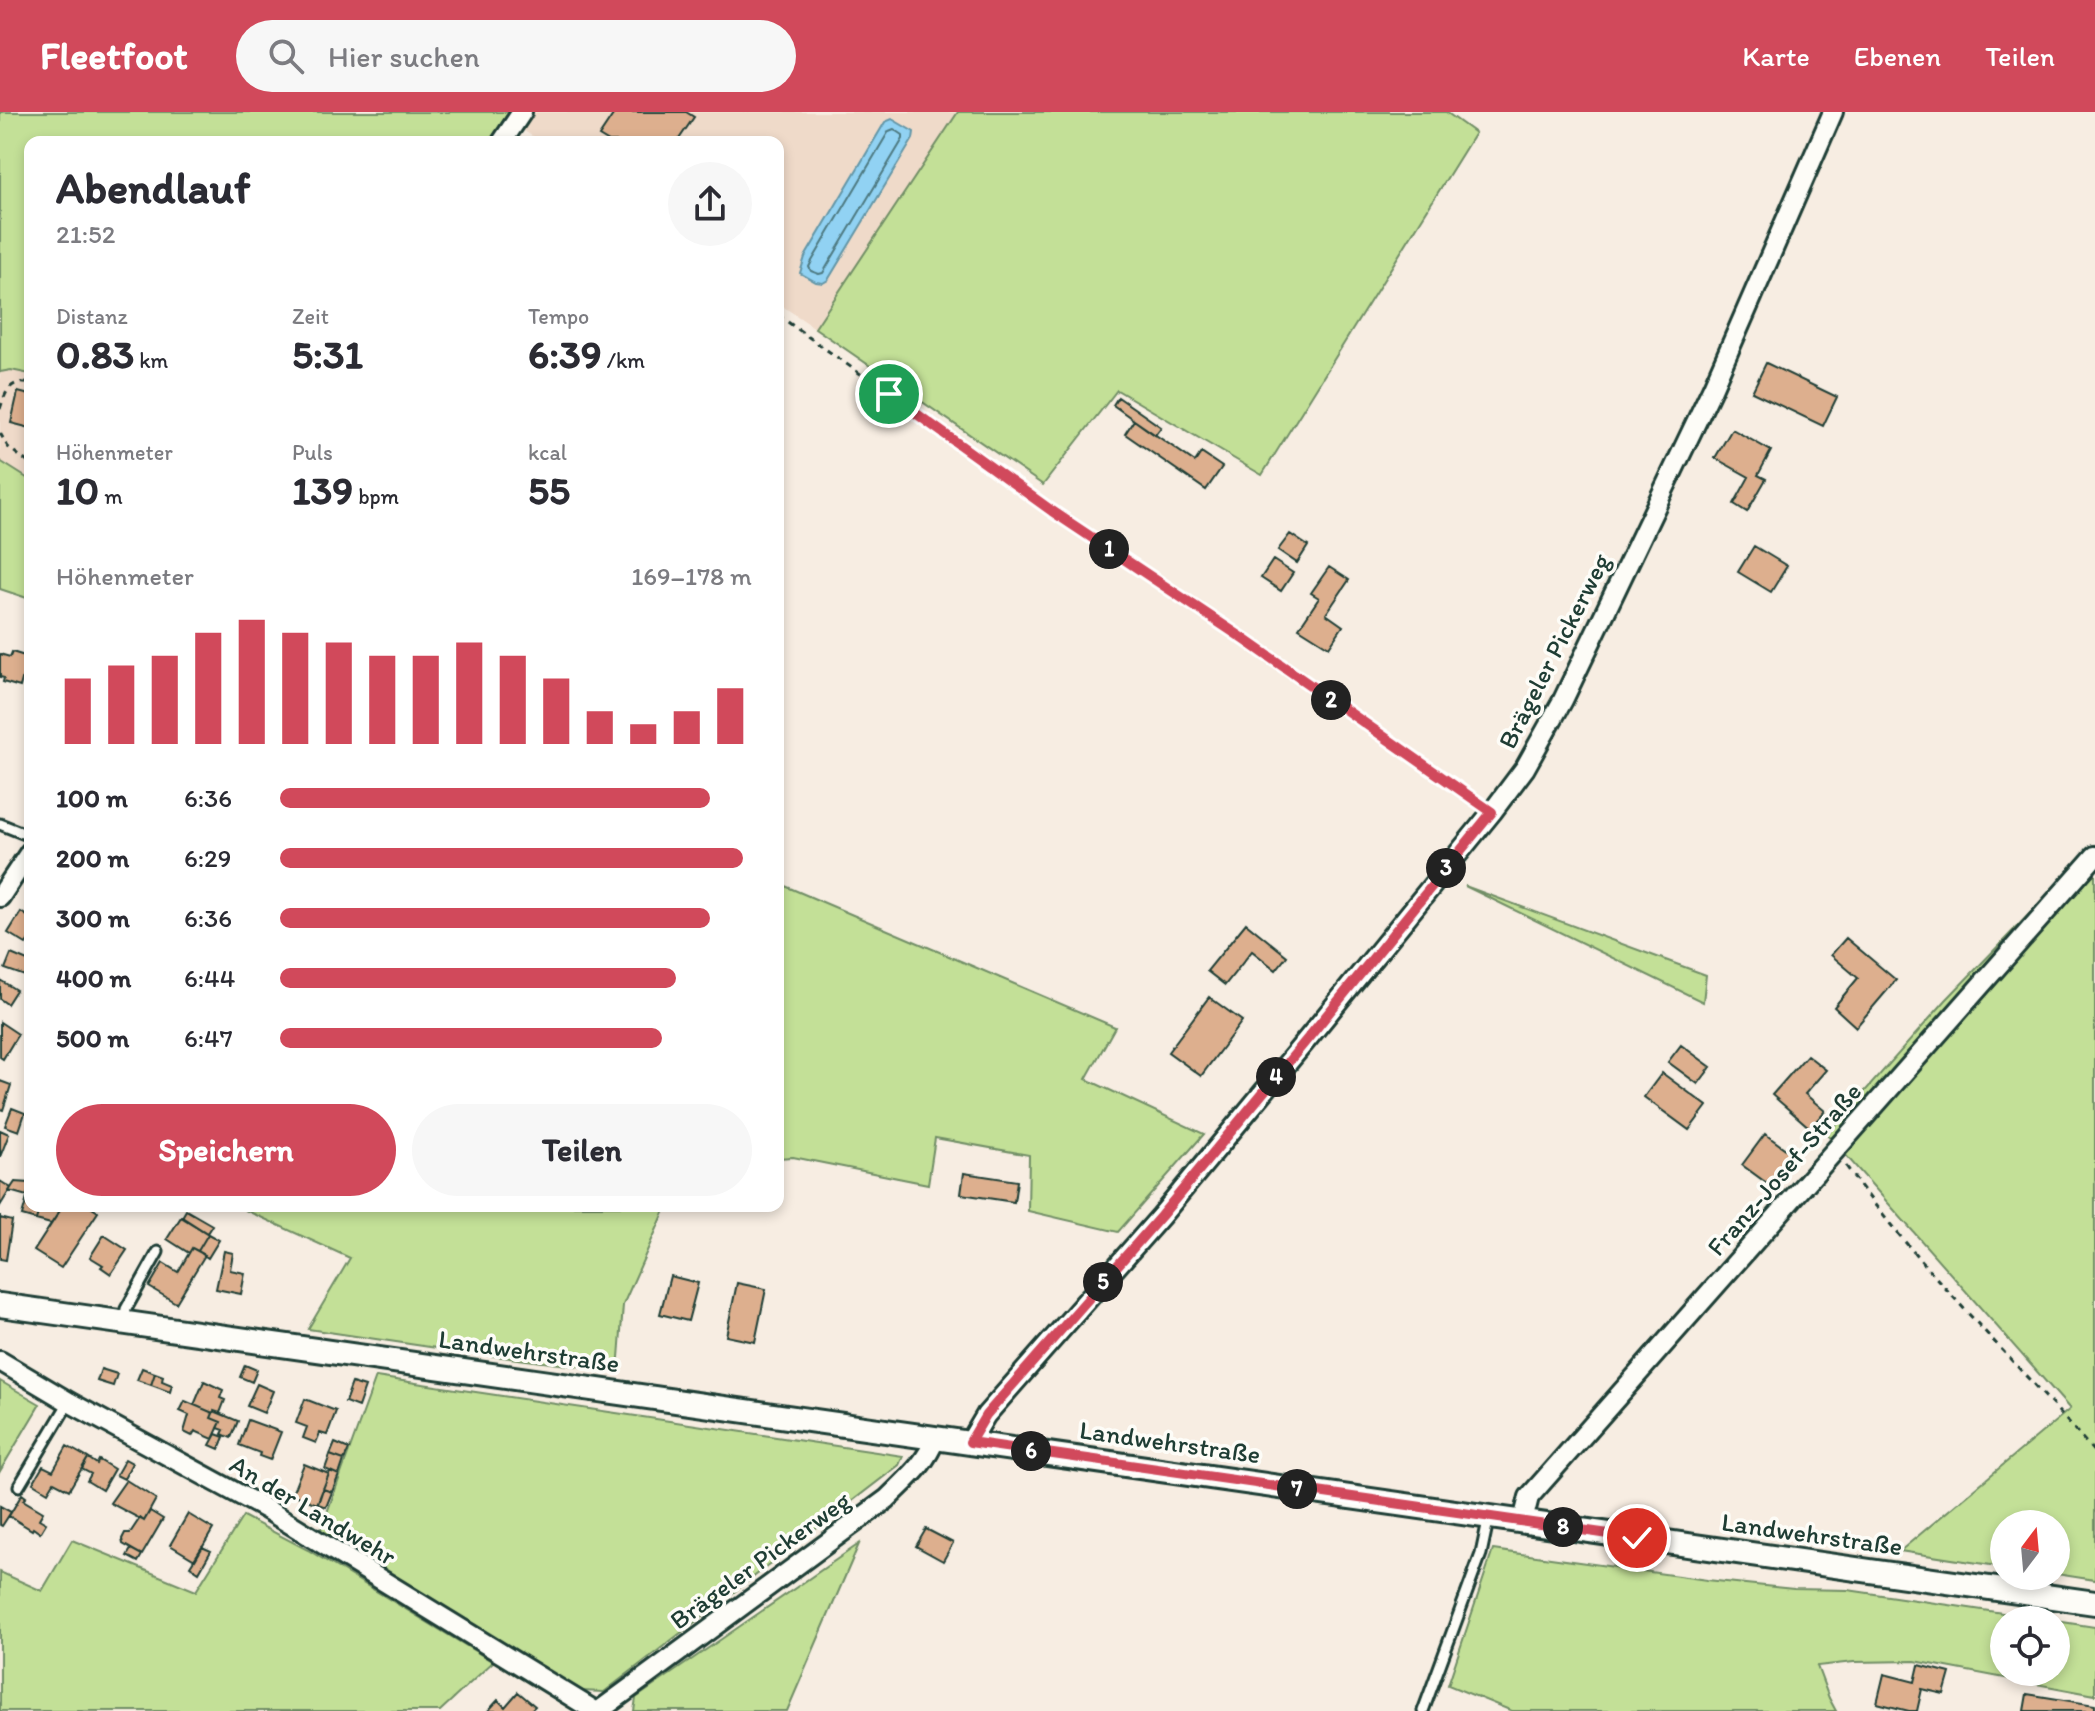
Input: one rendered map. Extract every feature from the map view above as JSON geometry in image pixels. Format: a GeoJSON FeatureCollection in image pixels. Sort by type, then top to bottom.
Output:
{"type":"FeatureCollection","features":[{"type":"Feature","properties":{"kind":"street"},"geometry":{"type":"LineString","coordinates":[[506,136],[522,112]]}},
{"type":"Feature","properties":{"kind":"street","name":"Brägeler Pickerweg"},"geometry":{"type":"LineString","coordinates":[[970,1442],[986,1415],[1181,1192],[1525,768],[1563,700],[1712,389],[1833,112]]}},
{"type":"Feature","properties":{"kind":"street","name":"Franz-Josef-Straße"},"geometry":{"type":"LineString","coordinates":[[1523,1521],[1529,1497],[2095,856]]}},
{"type":"Feature","properties":{"kind":"street"},"geometry":{"type":"LineString","coordinates":[[0,897],[24,861]]}},
{"type":"Feature","properties":{"kind":"street","name":"Landwehrstraße"},"geometry":{"type":"LineString","coordinates":[[0,1305],[2095,1603]]}},
{"type":"Feature","properties":{"kind":"street","name":"An der Landwehr"},"geometry":{"type":"LineString","coordinates":[[0,1361],[266,1509],[597,1711]]}},
{"type":"Feature","properties":{"kind":"street","name":"Brägeler Pickerweg"},"geometry":{"type":"LineString","coordinates":[[597,1711],[887,1499],[921,1466],[936,1437]]}},
{"type":"Feature","properties":{"kind":"lane"},"geometry":{"type":"LineString","coordinates":[[0,824],[24,834]]}},
{"type":"Feature","properties":{"kind":"lane"},"geometry":{"type":"LineString","coordinates":[[124,1323],[126,1309],[158,1252]]}},
{"type":"Feature","properties":{"kind":"lane"},"geometry":{"type":"LineString","coordinates":[[19,1486],[69,1402]]}},
{"type":"Feature","properties":{"kind":"lane"},"geometry":{"type":"LineString","coordinates":[[1423,1711],[1481,1554],[1489,1516]]}},
{"type":"Feature","properties":{"kind":"path"},"geometry":{"type":"LineString","coordinates":[[784,319],[1052,511],[1244,639],[1492,812]]}},
{"type":"Feature","properties":{"kind":"path"},"geometry":{"type":"LineString","coordinates":[[0,409],[13,384],[24,383]]}},
{"type":"Feature","properties":{"kind":"path"},"geometry":{"type":"LineString","coordinates":[[0,433],[8,447],[24,459]]}},
{"type":"Feature","properties":{"kind":"path"},"geometry":{"type":"LineString","coordinates":[[1835,1151],[1867,1196],[1922,1261],[2095,1453]]}},
{"type":"Feature","properties":{"kind":"shaded area"},"geometry":{"type":"Polygon","coordinates":[[[531,112],[958,112],[815,328],[784,307],[784,136],[532,136],[520,128],[531,112]]]}},
{"type":"Feature","properties":{"kind":"shaded area"},"geometry":{"type":"Polygon","coordinates":[[[0,372],[24,373],[24,476],[0,461],[0,372]]]}},
{"type":"Feature","properties":{"kind":"green space"},"geometry":{"type":"Polygon","coordinates":[[[0,112],[509,112],[493,136],[24,136],[24,373],[0,372],[0,112]]]}},
{"type":"Feature","properties":{"kind":"green space"},"geometry":{"type":"Polygon","coordinates":[[[958,112],[1446,112],[1475,133],[1262,475],[1117,390],[1043,485],[815,328],[958,112]]]}},
{"type":"Feature","properties":{"kind":"green space"},"geometry":{"type":"Polygon","coordinates":[[[0,461],[24,476],[24,597],[0,589],[0,461]]]}},
{"type":"Feature","properties":{"kind":"green space"},"geometry":{"type":"Polygon","coordinates":[[[2095,846],[2095,1580],[2070,1576],[2070,1510],[1990,1510],[1990,1565],[1900,1551],[2070,1409],[1827,1134],[1946,1000],[2095,846]]]}},
{"type":"Feature","properties":{"kind":"green space"},"geometry":{"type":"Polygon","coordinates":[[[784,886],[1115,1027],[1086,1079],[1204,1134],[1118,1232],[1028,1211],[1029,1155],[935,1138],[928,1184],[784,1158],[784,886]]]}},
{"type":"Feature","properties":{"kind":"green space"},"geometry":{"type":"Polygon","coordinates":[[[1465,886],[1706,975],[1703,1002],[1465,886]]]}},
{"type":"Feature","properties":{"kind":"green space"},"geometry":{"type":"Polygon","coordinates":[[[249,1212],[664,1212],[623,1305],[618,1371],[308,1329],[350,1258],[249,1212]]]}},
{"type":"Feature","properties":{"kind":"green space"},"geometry":{"type":"Polygon","coordinates":[[[376,1377],[903,1456],[899,1465],[604,1692],[580,1691],[320,1532],[376,1377]]]}},
{"type":"Feature","properties":{"kind":"green space"},"geometry":{"type":"Polygon","coordinates":[[[0,1381],[40,1404],[0,1471],[0,1381]]]}},
{"type":"Feature","properties":{"kind":"green space"},"geometry":{"type":"Polygon","coordinates":[[[243,1516],[308,1550],[493,1662],[440,1711],[0,1711],[0,1572],[42,1591],[72,1540],[196,1591],[243,1516]]]}},
{"type":"Feature","properties":{"kind":"green space"},"geometry":{"type":"Polygon","coordinates":[[[859,1544],[787,1711],[634,1711],[636,1698],[859,1544]]]}},
{"type":"Feature","properties":{"kind":"green space"},"geometry":{"type":"Polygon","coordinates":[[[1493,1550],[1707,1580],[1794,1589],[1848,1590],[1990,1611],[1990,1675],[1915,1661],[1817,1666],[1836,1711],[1512,1711],[1448,1685],[1493,1550]]]}},
{"type":"Feature","properties":{"kind":"green space"},"geometry":{"type":"Polygon","coordinates":[[[2070,1623],[2095,1627],[2095,1695],[2047,1686],[2070,1686],[2070,1623]]]}},
{"type":"Feature","properties":{"kind":"water"},"geometry":{"type":"Polygon","coordinates":[[[892,119],[914,132],[913,139],[828,280],[816,282],[800,273],[805,257],[885,122],[892,119]]]}},
{"type":"Feature","properties":{"kind":"building"},"geometry":{"type":"Polygon","coordinates":[[[615,112],[686,112],[694,117],[681,136],[599,136],[615,112]]]}},
{"type":"Feature","properties":{"kind":"building"},"geometry":{"type":"Polygon","coordinates":[[[1766,363],[1837,397],[1823,426],[1752,392],[1766,363]]]}},
{"type":"Feature","properties":{"kind":"building"},"geometry":{"type":"Polygon","coordinates":[[[18,392],[24,394],[24,426],[11,423],[18,392]]]}},
{"type":"Feature","properties":{"kind":"building"},"geometry":{"type":"Polygon","coordinates":[[[1118,397],[1161,427],[1155,435],[1113,405],[1118,397]]]}},
{"type":"Feature","properties":{"kind":"building"},"geometry":{"type":"Polygon","coordinates":[[[1134,420],[1195,462],[1201,453],[1222,467],[1206,490],[1125,434],[1134,420]]]}},
{"type":"Feature","properties":{"kind":"building"},"geometry":{"type":"Polygon","coordinates":[[[1732,429],[1771,451],[1758,475],[1766,479],[1747,512],[1734,504],[1749,477],[1715,458],[1732,429]]]}},
{"type":"Feature","properties":{"kind":"building"},"geometry":{"type":"Polygon","coordinates":[[[1290,534],[1308,546],[1297,563],[1278,550],[1290,534]]]}},
{"type":"Feature","properties":{"kind":"building"},"geometry":{"type":"Polygon","coordinates":[[[1754,546],[1787,566],[1771,592],[1738,572],[1754,546]]]}},
{"type":"Feature","properties":{"kind":"building"},"geometry":{"type":"Polygon","coordinates":[[[1273,560],[1293,573],[1281,591],[1261,578],[1273,560]]]}},
{"type":"Feature","properties":{"kind":"building"},"geometry":{"type":"Polygon","coordinates":[[[1329,567],[1349,580],[1326,614],[1343,626],[1329,647],[1299,628],[1319,598],[1311,593],[1329,567]]]}},
{"type":"Feature","properties":{"kind":"building"},"geometry":{"type":"Polygon","coordinates":[[[12,652],[24,656],[20,687],[3,682],[4,678],[0,677],[0,654],[10,657],[12,652]]]}},
{"type":"Feature","properties":{"kind":"building"},"geometry":{"type":"Polygon","coordinates":[[[21,912],[24,914],[24,943],[8,933],[21,912]]]}},
{"type":"Feature","properties":{"kind":"building"},"geometry":{"type":"Polygon","coordinates":[[[1246,923],[1287,956],[1276,970],[1252,951],[1225,985],[1207,971],[1246,923]]]}},
{"type":"Feature","properties":{"kind":"building"},"geometry":{"type":"Polygon","coordinates":[[[1846,938],[1896,980],[1856,1027],[1834,1007],[1858,978],[1831,955],[1846,938]]]}},
{"type":"Feature","properties":{"kind":"building"},"geometry":{"type":"Polygon","coordinates":[[[11,954],[24,959],[24,976],[5,969],[11,954]]]}},
{"type":"Feature","properties":{"kind":"building"},"geometry":{"type":"Polygon","coordinates":[[[0,980],[16,990],[7,1004],[0,999],[0,980]]]}},
{"type":"Feature","properties":{"kind":"building"},"geometry":{"type":"Polygon","coordinates":[[[1209,997],[1242,1021],[1201,1076],[1168,1052],[1209,997]]]}},
{"type":"Feature","properties":{"kind":"building"},"geometry":{"type":"Polygon","coordinates":[[[0,1022],[18,1034],[3,1059],[0,1057],[0,1022]]]}},
{"type":"Feature","properties":{"kind":"building"},"geometry":{"type":"Polygon","coordinates":[[[1681,1045],[1711,1067],[1698,1084],[1668,1062],[1681,1045]]]}},
{"type":"Feature","properties":{"kind":"building"},"geometry":{"type":"Polygon","coordinates":[[[1807,1055],[1826,1070],[1805,1094],[1825,1111],[1810,1128],[1772,1095],[1807,1055]]]}},
{"type":"Feature","properties":{"kind":"building"},"geometry":{"type":"Polygon","coordinates":[[[1662,1073],[1707,1106],[1689,1130],[1644,1097],[1662,1073]]]}},
{"type":"Feature","properties":{"kind":"building"},"geometry":{"type":"Polygon","coordinates":[[[0,1081],[11,1085],[3,1110],[0,1109],[0,1081]]]}},
{"type":"Feature","properties":{"kind":"building"},"geometry":{"type":"Polygon","coordinates":[[[12,1108],[24,1113],[19,1131],[5,1126],[12,1108]]]}},
{"type":"Feature","properties":{"kind":"building"},"geometry":{"type":"Polygon","coordinates":[[[0,1130],[9,1134],[0,1157],[0,1130]]]}},
{"type":"Feature","properties":{"kind":"building"},"geometry":{"type":"Polygon","coordinates":[[[1765,1134],[1791,1153],[1768,1184],[1742,1165],[1765,1134]]]}},
{"type":"Feature","properties":{"kind":"building"},"geometry":{"type":"Polygon","coordinates":[[[964,1173],[1017,1181],[1014,1202],[961,1194],[964,1173]]]}},
{"type":"Feature","properties":{"kind":"building"},"geometry":{"type":"Polygon","coordinates":[[[0,1181],[11,1188],[0,1206],[0,1181]]]}},
{"type":"Feature","properties":{"kind":"building"},"geometry":{"type":"Polygon","coordinates":[[[15,1182],[24,1183],[24,1195],[9,1191],[15,1182]]]}},
{"type":"Feature","properties":{"kind":"building"},"geometry":{"type":"Polygon","coordinates":[[[24,1209],[24,1212],[38,1212],[36,1220],[22,1216],[24,1209]]]}},
{"type":"Feature","properties":{"kind":"building"},"geometry":{"type":"Polygon","coordinates":[[[38,1212],[59,1212],[51,1224],[36,1220],[38,1212]]]}},
{"type":"Feature","properties":{"kind":"building"},"geometry":{"type":"Polygon","coordinates":[[[59,1212],[98,1212],[61,1268],[34,1251],[59,1212]]]}},
{"type":"Feature","properties":{"kind":"building"},"geometry":{"type":"Polygon","coordinates":[[[185,1212],[189,1212],[212,1225],[207,1233],[182,1217],[185,1212]]]}},
{"type":"Feature","properties":{"kind":"building"},"geometry":{"type":"Polygon","coordinates":[[[181,1217],[208,1234],[198,1251],[192,1248],[189,1253],[167,1239],[181,1217]]]}},
{"type":"Feature","properties":{"kind":"building"},"geometry":{"type":"Polygon","coordinates":[[[0,1218],[12,1221],[6,1260],[0,1259],[0,1218]]]}},
{"type":"Feature","properties":{"kind":"building"},"geometry":{"type":"Polygon","coordinates":[[[208,1234],[219,1240],[208,1258],[198,1251],[208,1234]]]}},
{"type":"Feature","properties":{"kind":"building"},"geometry":{"type":"Polygon","coordinates":[[[104,1235],[127,1250],[111,1274],[90,1257],[104,1235]]]}},
{"type":"Feature","properties":{"kind":"building"},"geometry":{"type":"Polygon","coordinates":[[[192,1248],[205,1255],[176,1303],[149,1287],[163,1263],[178,1272],[192,1248]]]}},
{"type":"Feature","properties":{"kind":"building"},"geometry":{"type":"Polygon","coordinates":[[[224,1251],[233,1253],[230,1270],[245,1273],[241,1294],[216,1289],[224,1251]]]}},
{"type":"Feature","properties":{"kind":"building"},"geometry":{"type":"Polygon","coordinates":[[[670,1276],[698,1283],[688,1321],[660,1314],[670,1276]]]}},
{"type":"Feature","properties":{"kind":"building"},"geometry":{"type":"Polygon","coordinates":[[[737,1283],[766,1289],[755,1342],[726,1336],[737,1283]]]}},
{"type":"Feature","properties":{"kind":"building"},"geometry":{"type":"Polygon","coordinates":[[[245,1365],[257,1370],[252,1382],[240,1377],[245,1365]]]}},
{"type":"Feature","properties":{"kind":"building"},"geometry":{"type":"Polygon","coordinates":[[[142,1368],[155,1373],[151,1385],[137,1380],[142,1368]]]}},
{"type":"Feature","properties":{"kind":"building"},"geometry":{"type":"Polygon","coordinates":[[[101,1369],[117,1374],[113,1386],[97,1381],[101,1369]]]}},
{"type":"Feature","properties":{"kind":"building"},"geometry":{"type":"Polygon","coordinates":[[[155,1373],[163,1376],[162,1381],[172,1385],[170,1392],[151,1385],[155,1373]]]}},
{"type":"Feature","properties":{"kind":"building"},"geometry":{"type":"Polygon","coordinates":[[[204,1381],[223,1390],[220,1398],[225,1400],[220,1413],[194,1405],[204,1381]]]}},
{"type":"Feature","properties":{"kind":"building"},"geometry":{"type":"Polygon","coordinates":[[[352,1383],[365,1387],[358,1407],[345,1402],[352,1383]]]}},
{"type":"Feature","properties":{"kind":"building"},"geometry":{"type":"Polygon","coordinates":[[[257,1384],[273,1391],[264,1413],[247,1406],[257,1384]]]}},
{"type":"Feature","properties":{"kind":"building"},"geometry":{"type":"Polygon","coordinates":[[[305,1399],[336,1411],[327,1435],[320,1433],[316,1443],[303,1438],[307,1427],[296,1423],[305,1399]]]}},
{"type":"Feature","properties":{"kind":"building"},"geometry":{"type":"Polygon","coordinates":[[[185,1401],[213,1413],[211,1418],[221,1422],[213,1439],[195,1431],[192,1436],[184,1432],[189,1415],[180,1411],[185,1401]]]}},
{"type":"Feature","properties":{"kind":"building"},"geometry":{"type":"Polygon","coordinates":[[[214,1411],[238,1421],[231,1438],[218,1428],[221,1422],[211,1418],[214,1411]]]}},
{"type":"Feature","properties":{"kind":"building"},"geometry":{"type":"Polygon","coordinates":[[[248,1420],[281,1432],[270,1460],[239,1445],[248,1420]]]}},
{"type":"Feature","properties":{"kind":"building"},"geometry":{"type":"Polygon","coordinates":[[[216,1434],[224,1437],[219,1449],[210,1445],[216,1434]]]}},
{"type":"Feature","properties":{"kind":"building"},"geometry":{"type":"Polygon","coordinates":[[[335,1443],[349,1449],[344,1460],[330,1455],[335,1443]]]}},
{"type":"Feature","properties":{"kind":"building"},"geometry":{"type":"Polygon","coordinates":[[[67,1446],[88,1458],[69,1490],[54,1482],[48,1492],[33,1483],[43,1466],[53,1471],[67,1446]]]}},
{"type":"Feature","properties":{"kind":"building"},"geometry":{"type":"Polygon","coordinates":[[[330,1455],[344,1460],[339,1475],[325,1469],[330,1455]]]}},
{"type":"Feature","properties":{"kind":"building"},"geometry":{"type":"Polygon","coordinates":[[[88,1458],[97,1464],[99,1460],[114,1469],[102,1490],[87,1481],[91,1474],[82,1469],[88,1458]]]}},
{"type":"Feature","properties":{"kind":"building"},"geometry":{"type":"Polygon","coordinates":[[[125,1459],[132,1463],[124,1479],[116,1475],[125,1459]]]}},
{"type":"Feature","properties":{"kind":"building"},"geometry":{"type":"Polygon","coordinates":[[[304,1464],[329,1474],[317,1504],[292,1494],[304,1464]]]}},
{"type":"Feature","properties":{"kind":"building"},"geometry":{"type":"Polygon","coordinates":[[[330,1471],[339,1475],[332,1492],[323,1489],[330,1471]]]}},
{"type":"Feature","properties":{"kind":"building"},"geometry":{"type":"Polygon","coordinates":[[[126,1480],[156,1499],[144,1521],[110,1503],[126,1480]]]}},
{"type":"Feature","properties":{"kind":"building"},"geometry":{"type":"Polygon","coordinates":[[[323,1489],[332,1492],[326,1507],[318,1504],[323,1489]]]}},
{"type":"Feature","properties":{"kind":"building"},"geometry":{"type":"Polygon","coordinates":[[[22,1494],[26,1497],[23,1500],[43,1512],[39,1519],[46,1523],[40,1533],[9,1516],[22,1494]]]}},
{"type":"Feature","properties":{"kind":"building"},"geometry":{"type":"Polygon","coordinates":[[[0,1506],[11,1512],[2,1526],[0,1525],[0,1506]]]}},
{"type":"Feature","properties":{"kind":"building"},"geometry":{"type":"Polygon","coordinates":[[[150,1511],[163,1519],[142,1555],[123,1544],[122,1539],[140,1518],[144,1521],[150,1511]]]}},
{"type":"Feature","properties":{"kind":"building"},"geometry":{"type":"Polygon","coordinates":[[[188,1514],[213,1529],[195,1560],[170,1545],[188,1514]]]}},
{"type":"Feature","properties":{"kind":"building"},"geometry":{"type":"Polygon","coordinates":[[[926,1529],[953,1543],[943,1561],[916,1546],[926,1529]]]}},
{"type":"Feature","properties":{"kind":"building"},"geometry":{"type":"Polygon","coordinates":[[[202,1547],[211,1551],[199,1572],[190,1566],[202,1547]]]}},
{"type":"Feature","properties":{"kind":"building"},"geometry":{"type":"Polygon","coordinates":[[[131,1549],[142,1555],[138,1562],[127,1556],[131,1549]]]}},
{"type":"Feature","properties":{"kind":"building"},"geometry":{"type":"Polygon","coordinates":[[[1919,1665],[1950,1673],[1944,1694],[1922,1689],[1917,1711],[1877,1703],[1884,1674],[1915,1682],[1919,1665]]]}},
{"type":"Feature","properties":{"kind":"building"},"geometry":{"type":"Polygon","coordinates":[[[518,1692],[535,1706],[530,1711],[488,1711],[498,1700],[505,1707],[518,1692]]]}},
{"type":"Feature","properties":{"kind":"building"},"geometry":{"type":"Polygon","coordinates":[[[2027,1694],[2095,1705],[2095,1711],[2024,1711],[2027,1694]]]}},
{"type":"Feature","properties":{"kind":"route"},"geometry":{"type":"LineString","coordinates":[[889,394],[1052,511],[1244,639],[1492,812],[1161,1216],[986,1415],[970,1442],[1637,1538]]}}]}
